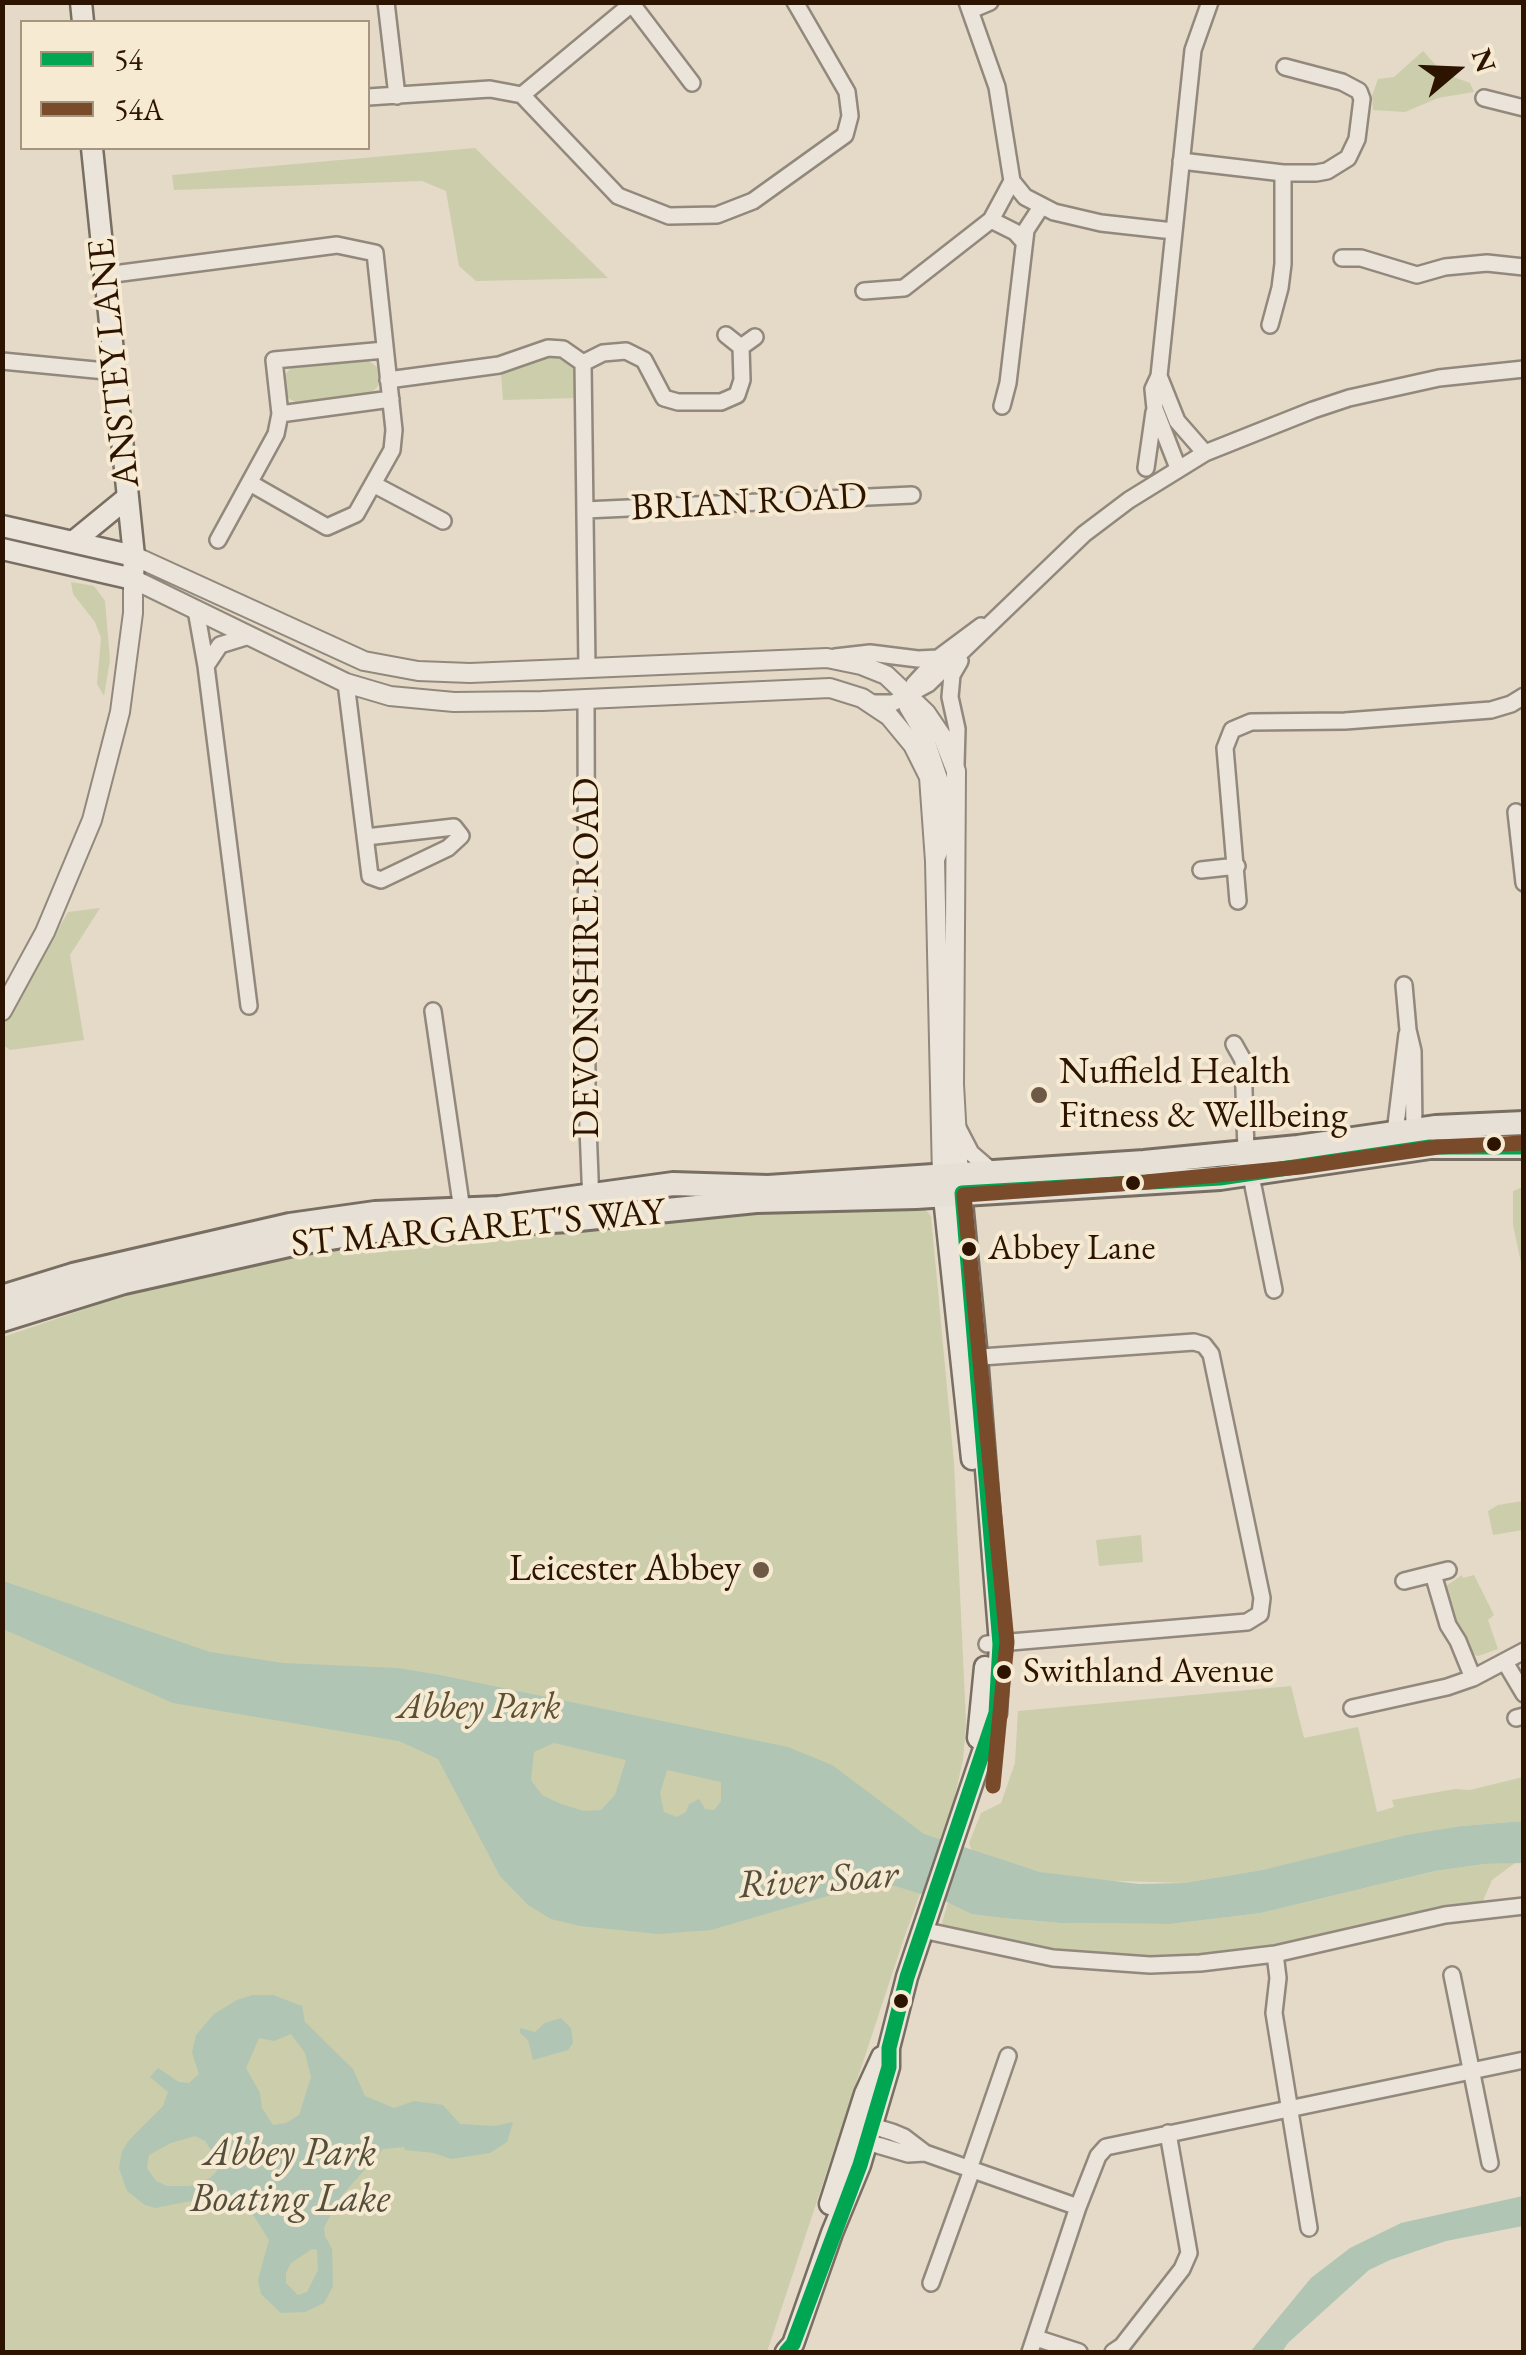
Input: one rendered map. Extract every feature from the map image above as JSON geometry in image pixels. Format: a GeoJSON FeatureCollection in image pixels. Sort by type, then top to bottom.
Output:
{"type":"FeatureCollection","features":[{"type":"Feature","properties":{"kind":"main road","name":"ANSTEY LANE"},"geometry":{"type":"LineString","coordinates":[[92,150],[134,578]]}},
{"type":"Feature","properties":{"kind":"main road"},"geometry":{"type":"LineString","coordinates":[[73,542],[128,497]]}},
{"type":"Feature","properties":{"kind":"main road"},"geometry":{"type":"LineString","coordinates":[[2,526],[134,556]]}},
{"type":"Feature","properties":{"kind":"main road"},"geometry":{"type":"LineString","coordinates":[[2,549],[134,578]]}},
{"type":"Feature","properties":{"kind":"main road"},"geometry":{"type":"LineString","coordinates":[[951,1185],[1247,1163],[1483,1126],[1524,1126]]}},
{"type":"Feature","properties":{"kind":"main road"},"geometry":{"type":"LineString","coordinates":[[951,1185],[993,1172],[1144,1162],[1290,1165],[1382,1155],[1412,1137],[1524,1146]]}},
{"type":"Feature","properties":{"kind":"main road","name":"ST MARGARET'S WAY"},"geometry":{"type":"LineString","coordinates":[[591,1206],[674,1184],[951,1185]]}},
{"type":"Feature","properties":{"kind":"main road"},"geometry":{"type":"LineString","coordinates":[[784,2352],[793,2344],[889,2067],[889,2048],[925,1920],[973,1784],[994,1644],[951,1185]]}},
{"type":"Feature","properties":{"kind":"main road","name":"ST MARGARET'S WAY"},"geometry":{"type":"LineString","coordinates":[[2,1320],[124,1282],[293,1244],[463,1219],[591,1206],[694,1208],[951,1185]]}},
{"type":"Feature","properties":{"kind":"main road","name":"ST MARGARET'S WAY"},"geometry":{"type":"LineString","coordinates":[[2,1297],[73,1275],[290,1226],[374,1214],[463,1219]]}},
{"type":"Feature","properties":{"kind":"street"},"geometry":{"type":"LineString","coordinates":[[386,2],[397,96]]}},
{"type":"Feature","properties":{"kind":"street"},"geometry":{"type":"LineString","coordinates":[[370,97],[490,89],[522,95],[618,196],[669,216],[717,214],[752,201],[845,136],[850,116],[847,92],[795,2]]}},
{"type":"Feature","properties":{"kind":"street"},"geometry":{"type":"LineString","coordinates":[[990,2],[969,6],[996,87],[1012,181],[1041,208],[1100,223],[1173,231]]}},
{"type":"Feature","properties":{"kind":"street"},"geometry":{"type":"LineString","coordinates":[[1146,468],[1193,50],[1210,2]]}},
{"type":"Feature","properties":{"kind":"street"},"geometry":{"type":"LineString","coordinates":[[522,95],[633,3],[692,82]]}},
{"type":"Feature","properties":{"kind":"street"},"geometry":{"type":"LineString","coordinates":[[1180,161],[1283,173],[1327,171],[1348,158],[1357,139],[1362,98],[1352,86],[1285,67]]}},
{"type":"Feature","properties":{"kind":"street"},"geometry":{"type":"LineString","coordinates":[[1484,98],[1524,108]]}},
{"type":"Feature","properties":{"kind":"street"},"geometry":{"type":"LineString","coordinates":[[1270,324],[1283,264],[1283,173]]}},
{"type":"Feature","properties":{"kind":"street"},"geometry":{"type":"LineString","coordinates":[[864,292],[904,288],[991,220],[1012,181]]}},
{"type":"Feature","properties":{"kind":"street"},"geometry":{"type":"LineString","coordinates":[[1002,406],[1026,230],[1041,208]]}},
{"type":"Feature","properties":{"kind":"street"},"geometry":{"type":"LineString","coordinates":[[991,220],[1016,232],[1024,242]]}},
{"type":"Feature","properties":{"kind":"street"},"geometry":{"type":"LineString","coordinates":[[106,275],[337,245],[375,253],[394,430],[392,450],[356,514],[327,528],[250,483]]}},
{"type":"Feature","properties":{"kind":"street"},"geometry":{"type":"LineString","coordinates":[[1342,258],[1361,258],[1417,276],[1445,267],[1487,262],[1524,267]]}},
{"type":"Feature","properties":{"kind":"street"},"geometry":{"type":"LineString","coordinates":[[583,363],[603,353],[626,351],[644,360],[664,398],[678,402],[721,402],[737,395],[748,342],[726,336]]}},
{"type":"Feature","properties":{"kind":"street"},"geometry":{"type":"LineString","coordinates":[[388,380],[499,366],[548,348],[563,349],[583,363]]}},
{"type":"Feature","properties":{"kind":"street"},"geometry":{"type":"LineString","coordinates":[[218,540],[276,434],[280,414],[274,360],[385,350]]}},
{"type":"Feature","properties":{"kind":"street"},"geometry":{"type":"LineString","coordinates":[[2,361],[116,372]]}},
{"type":"Feature","properties":{"kind":"street"},"geometry":{"type":"LineString","coordinates":[[583,363],[586,699]]}},
{"type":"Feature","properties":{"kind":"street"},"geometry":{"type":"LineString","coordinates":[[870,703],[894,703],[928,684],[1084,534],[1178,468],[1205,454],[1312,410],[1364,394],[1439,378],[1524,370]]}},
{"type":"Feature","properties":{"kind":"street"},"geometry":{"type":"LineString","coordinates":[[1159,376],[1177,421],[1205,454]]}},
{"type":"Feature","properties":{"kind":"street"},"geometry":{"type":"LineString","coordinates":[[280,414],[390,399]]}},
{"type":"Feature","properties":{"kind":"street"},"geometry":{"type":"LineString","coordinates":[[1155,409],[1178,468]]}},
{"type":"Feature","properties":{"kind":"street"},"geometry":{"type":"LineString","coordinates":[[373,484],[444,520]]}},
{"type":"Feature","properties":{"kind":"street","name":"BRIAN ROAD"},"geometry":{"type":"LineString","coordinates":[[585,510],[912,496]]}},
{"type":"Feature","properties":{"kind":"street"},"geometry":{"type":"LineString","coordinates":[[134,556],[364,661],[418,671],[470,673],[870,653],[938,658]]}},
{"type":"Feature","properties":{"kind":"street"},"geometry":{"type":"LineString","coordinates":[[2,1011],[45,932],[92,820],[123,694],[134,578],[346,683],[390,696],[454,702],[830,688],[870,703],[889,716],[930,777],[945,937],[956,1125],[951,1185]]}},
{"type":"Feature","properties":{"kind":"street"},"geometry":{"type":"LineString","coordinates":[[196,610],[249,1006]]}},
{"type":"Feature","properties":{"kind":"street"},"geometry":{"type":"LineString","coordinates":[[935,861],[942,846],[942,786],[926,741],[910,716],[909,696],[914,684],[938,658],[971,631],[994,620]]}},
{"type":"Feature","properties":{"kind":"street"},"geometry":{"type":"LineString","coordinates":[[206,666],[220,645],[249,636]]}},
{"type":"Feature","properties":{"kind":"street"},"geometry":{"type":"LineString","coordinates":[[951,1185],[945,937],[957,728],[950,697],[952,675],[967,649]]}},
{"type":"Feature","properties":{"kind":"street"},"geometry":{"type":"LineString","coordinates":[[826,658],[861,665],[886,676],[909,696],[943,738],[956,771]]}},
{"type":"Feature","properties":{"kind":"street"},"geometry":{"type":"LineString","coordinates":[[346,683],[370,876],[381,880],[448,848],[461,836],[454,827],[366,837]]}},
{"type":"Feature","properties":{"kind":"street"},"geometry":{"type":"LineString","coordinates":[[1238,901],[1225,748],[1227,738],[1240,725],[1491,710],[1524,696]]}},
{"type":"Feature","properties":{"kind":"street","name":"DEVONSHIRE ROAD"},"geometry":{"type":"LineString","coordinates":[[586,699],[591,1206]]}},
{"type":"Feature","properties":{"kind":"street"},"geometry":{"type":"LineString","coordinates":[[1516,812],[1524,883]]}},
{"type":"Feature","properties":{"kind":"street"},"geometry":{"type":"LineString","coordinates":[[1201,870],[1238,866]]}},
{"type":"Feature","properties":{"kind":"street"},"geometry":{"type":"LineString","coordinates":[[1404,985],[1408,1030],[1398,1087],[1412,1137]]}},
{"type":"Feature","properties":{"kind":"street"},"geometry":{"type":"LineString","coordinates":[[433,1012],[463,1219]]}},
{"type":"Feature","properties":{"kind":"street"},"geometry":{"type":"LineString","coordinates":[[1234,1044],[1243,1060],[1247,1163],[1274,1290]]}},
{"type":"Feature","properties":{"kind":"street"},"geometry":{"type":"LineString","coordinates":[[956,1125],[971,1153],[993,1172]]}},
{"type":"Feature","properties":{"kind":"street"},"geometry":{"type":"LineString","coordinates":[[970,1358],[1194,1342],[1208,1349],[1262,1598],[1260,1614],[1247,1622],[994,1644]]}},
{"type":"Feature","properties":{"kind":"street"},"geometry":{"type":"LineString","coordinates":[[1404,1581],[1440,1572],[1448,1624],[1472,1678]]}},
{"type":"Feature","properties":{"kind":"street"},"geometry":{"type":"LineString","coordinates":[[1352,1708],[1472,1678],[1524,1650]]}},
{"type":"Feature","properties":{"kind":"street"},"geometry":{"type":"LineString","coordinates":[[1505,1662],[1524,1694]]}},
{"type":"Feature","properties":{"kind":"street"},"geometry":{"type":"LineString","coordinates":[[925,1920],[1044,1956],[1104,1963],[1200,1963],[1275,1954],[1445,1915],[1524,1906]]}},
{"type":"Feature","properties":{"kind":"street"},"geometry":{"type":"LineString","coordinates":[[1275,1954],[1278,1978],[1274,2013],[1310,2228]]}},
{"type":"Feature","properties":{"kind":"street"},"geometry":{"type":"LineString","coordinates":[[1452,1976],[1490,2163]]}},
{"type":"Feature","properties":{"kind":"street"},"geometry":{"type":"LineString","coordinates":[[931,2283],[1008,2056]]}},
{"type":"Feature","properties":{"kind":"street"},"geometry":{"type":"LineString","coordinates":[[1079,2352],[1033,2345],[1078,2207],[1098,2156],[1106,2147],[1524,2060]]}},
{"type":"Feature","properties":{"kind":"street"},"geometry":{"type":"LineString","coordinates":[[864,2132],[904,2137],[924,2153],[1078,2207]]}},
{"type":"Feature","properties":{"kind":"street"},"geometry":{"type":"LineString","coordinates":[[1113,2352],[1122,2346],[1187,2261],[1188,2245],[1168,2133]]}},
{"type":"Feature","properties":{"kind":"green space"},"geometry":{"type":"Polygon","coordinates":[[[1423,51],[1443,73],[1470,83],[1474,92],[1438,98],[1405,112],[1373,110],[1372,96],[1378,79],[1394,77],[1423,51]]]}},
{"type":"Feature","properties":{"kind":"green space"},"geometry":{"type":"Polygon","coordinates":[[[475,148],[608,278],[476,281],[459,266],[446,191],[422,181],[174,190],[172,175],[475,148]]]}},
{"type":"Feature","properties":{"kind":"green space"},"geometry":{"type":"Polygon","coordinates":[[[552,356],[572,362],[576,368],[576,398],[503,400],[501,374],[552,356]]]}},
{"type":"Feature","properties":{"kind":"green space"},"geometry":{"type":"Polygon","coordinates":[[[366,359],[377,367],[379,385],[370,394],[295,402],[284,395],[283,377],[291,368],[366,359]]]}},
{"type":"Feature","properties":{"kind":"green space"},"geometry":{"type":"Polygon","coordinates":[[[71,582],[94,586],[105,601],[110,660],[104,696],[97,684],[101,638],[95,622],[73,594],[71,582]]]}},
{"type":"Feature","properties":{"kind":"green space"},"geometry":{"type":"Polygon","coordinates":[[[100,908],[70,955],[84,1040],[10,1050],[3,1045],[2,1027],[68,912],[100,908]]]}},
{"type":"Feature","properties":{"kind":"green space"},"geometry":{"type":"Polygon","coordinates":[[[1523,1187],[1523,1272],[1513,1225],[1513,1191],[1523,1187]]]}},
{"type":"Feature","properties":{"kind":"green space","name":"Abbey Park"},"geometry":{"type":"Polygon","coordinates":[[[914,1204],[931,1216],[954,1463],[966,1723],[963,1760],[954,1800],[904,1938],[767,2352],[3,2352],[3,1337],[135,1292],[365,1242],[742,1210],[914,1204]]]}},
{"type":"Feature","properties":{"kind":"green space"},"geometry":{"type":"Polygon","coordinates":[[[1523,1501],[1523,1530],[1493,1535],[1488,1511],[1498,1505],[1523,1501]]]}},
{"type":"Feature","properties":{"kind":"green space"},"geometry":{"type":"Polygon","coordinates":[[[1141,1535],[1143,1562],[1099,1566],[1096,1540],[1141,1535]]]}},
{"type":"Feature","properties":{"kind":"green space"},"geometry":{"type":"Polygon","coordinates":[[[1462,1575],[1474,1575],[1494,1615],[1488,1620],[1498,1649],[1478,1656],[1472,1654],[1450,1616],[1445,1593],[1446,1586],[1462,1575]]]}},
{"type":"Feature","properties":{"kind":"green space"},"geometry":{"type":"Polygon","coordinates":[[[1291,1686],[1304,1738],[1358,1727],[1377,1812],[1394,1807],[1392,1800],[1470,1790],[1523,1777],[1523,1821],[1462,1826],[1184,1883],[1090,1880],[1040,1872],[972,1851],[969,1843],[981,1813],[1001,1803],[1015,1763],[1018,1711],[1291,1686]]]}},
{"type":"Feature","properties":{"kind":"green space"},"geometry":{"type":"Polygon","coordinates":[[[1515,1863],[1492,1880],[1483,1901],[1264,1948],[1196,1956],[1151,1957],[1047,1949],[945,1928],[942,1923],[948,1902],[971,1914],[1002,1918],[1171,1924],[1261,1913],[1435,1871],[1515,1863]]]}},
{"type":"Feature","properties":{"kind":"water","name":"River Soar"},"geometry":{"type":"Polygon","coordinates":[[[3,1581],[210,1652],[283,1663],[398,1668],[788,1747],[832,1765],[924,1834],[1040,1872],[1139,1884],[1184,1883],[1262,1870],[1407,1835],[1523,1821],[1523,1863],[1435,1871],[1261,1913],[1171,1924],[1060,1923],[971,1914],[895,1886],[876,1885],[711,1930],[659,1934],[580,1926],[551,1919],[528,1905],[500,1876],[438,1759],[399,1741],[173,1703],[3,1629],[3,1581]],[[554,1743],[534,1752],[531,1780],[542,1795],[561,1804],[584,1811],[601,1810],[615,1795],[626,1760],[554,1743]],[[667,1770],[660,1793],[664,1812],[677,1817],[699,1799],[705,1809],[714,1810],[721,1801],[721,1782],[667,1770]]]}},
{"type":"Feature","properties":{"kind":"water","name":"Abbey Park Boating Lake"},"geometry":{"type":"Polygon","coordinates":[[[273,1995],[302,2006],[305,2022],[353,2069],[365,2096],[394,2108],[414,2101],[443,2105],[460,2124],[495,2126],[513,2122],[507,2142],[490,2153],[451,2159],[404,2147],[383,2149],[343,2194],[324,2227],[332,2249],[333,2286],[324,2303],[305,2312],[281,2313],[261,2294],[258,2280],[269,2240],[254,2216],[211,2197],[155,2208],[145,2205],[127,2191],[119,2168],[122,2151],[163,2106],[168,2092],[150,2077],[158,2068],[179,2082],[189,2083],[199,2074],[192,2053],[196,2035],[214,2014],[237,2000],[273,1995]],[[291,2034],[274,2041],[259,2038],[246,2068],[273,2125],[299,2115],[311,2077],[305,2053],[291,2034]],[[195,2136],[149,2155],[147,2168],[156,2181],[167,2186],[190,2186],[217,2171],[215,2156],[205,2141],[195,2136]],[[312,2249],[291,2263],[286,2283],[298,2295],[307,2292],[318,2270],[317,2250],[312,2249]]]}},
{"type":"Feature","properties":{"kind":"water"},"geometry":{"type":"Polygon","coordinates":[[[561,2018],[571,2028],[573,2043],[568,2050],[533,2060],[520,2028],[535,2032],[545,2023],[561,2018]]]}},
{"type":"Feature","properties":{"kind":"water"},"geometry":{"type":"Polygon","coordinates":[[[1523,2196],[1523,2226],[1446,2241],[1390,2260],[1369,2270],[1282,2352],[1250,2352],[1311,2278],[1350,2248],[1401,2223],[1523,2196]]]}},
{"type":"Feature","properties":{"kind":"transit line","name":"54A"},"geometry":{"type":"LineString","coordinates":[[993,1786],[1007,1642],[964,1195],[1300,1167],[1438,1147],[1524,1143]]}},
{"type":"Feature","properties":{"kind":"transit line","name":"54"},"geometry":{"type":"LineString","coordinates":[[786,2352],[793,2344],[860,2165],[889,2067],[889,2048],[907,1977],[996,1713],[1000,1644],[962,1193],[1220,1178],[1430,1147],[1524,1147]]}},
{"type":"Feature","properties":{"kind":"place","name":"Nuffield Health Fitness & Wellbeing"},"geometry":{"type":"Point","coordinates":[1039,1095]}},
{"type":"Feature","properties":{"kind":"place","name":"Abbey Lane"},"geometry":{"type":"Point","coordinates":[969,1249]}},
{"type":"Feature","properties":{"kind":"place","name":"Leicester Abbey"},"geometry":{"type":"Point","coordinates":[761,1570]}},
{"type":"Feature","properties":{"kind":"place","name":"Swithland Avenue"},"geometry":{"type":"Point","coordinates":[1004,1672]}}]}
